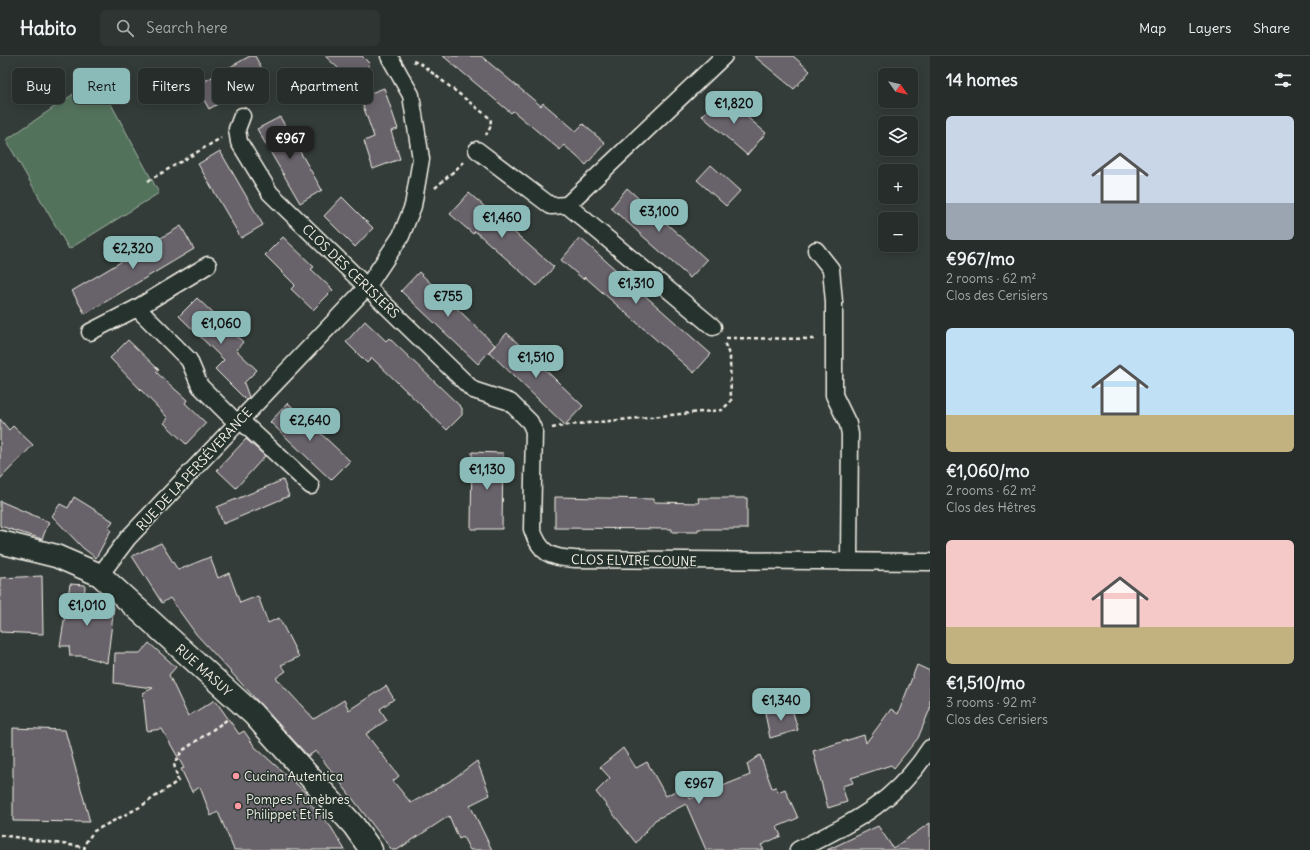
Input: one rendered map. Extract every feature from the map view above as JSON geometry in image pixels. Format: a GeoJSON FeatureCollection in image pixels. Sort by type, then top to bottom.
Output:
{"type":"FeatureCollection","features":[{"type":"Feature","properties":{"kind":"street","name":"RUE DE LA PERSÉVERANCE"},"geometry":{"type":"LineString","coordinates":[[100,575],[128,538],[367,287],[401,236],[413,206],[421,160],[411,95],[389,56]]}},
{"type":"Feature","properties":{"kind":"street"},"geometry":{"type":"LineString","coordinates":[[477,150],[552,206],[567,205],[724,56]]}},
{"type":"Feature","properties":{"kind":"street","name":"CLOS DES CERISIERS"},"geometry":{"type":"LineString","coordinates":[[239,122],[239,142],[270,194],[473,390],[510,402],[530,422],[534,431]]}},
{"type":"Feature","properties":{"kind":"street"},"geometry":{"type":"LineString","coordinates":[[567,205],[718,333]]}},
{"type":"Feature","properties":{"kind":"street"},"geometry":{"type":"LineString","coordinates":[[816,250],[831,269],[834,284],[834,395],[848,424],[850,434],[849,561]]}},
{"type":"Feature","properties":{"kind":"street"},"geometry":{"type":"LineString","coordinates":[[90,332],[137,308],[208,265]]}},
{"type":"Feature","properties":{"kind":"street"},"geometry":{"type":"LineString","coordinates":[[137,308],[189,360],[200,386],[311,486]]}},
{"type":"Feature","properties":{"kind":"street","name":"CLOS ELVIRE COUNE"},"geometry":{"type":"LineString","coordinates":[[534,431],[532,528],[536,541],[544,551],[553,557],[575,559],[930,562]]}},
{"type":"Feature","properties":{"kind":"street","name":"RUE MASUY"},"geometry":{"type":"LineString","coordinates":[[0,542],[56,556],[100,575],[245,707],[354,826],[371,850]]}},
{"type":"Feature","properties":{"kind":"street"},"geometry":{"type":"LineString","coordinates":[[798,850],[841,829],[875,808],[906,779],[930,748]]}},
{"type":"Feature","properties":{"kind":"path"},"geometry":{"type":"LineString","coordinates":[[407,60],[421,64],[491,119],[490,128],[477,150]]}},
{"type":"Feature","properties":{"kind":"path"},"geometry":{"type":"LineString","coordinates":[[148,181],[239,122]]}},
{"type":"Feature","properties":{"kind":"path"},"geometry":{"type":"LineString","coordinates":[[534,431],[568,425],[722,410],[727,407],[731,401],[730,357],[718,333],[834,339]]}},
{"type":"Feature","properties":{"kind":"path"},"geometry":{"type":"LineString","coordinates":[[0,835],[84,849],[86,842],[94,831],[140,807],[178,781],[174,764],[182,751],[245,707]]}},
{"type":"Feature","properties":{"kind":"green space"},"geometry":{"type":"Polygon","coordinates":[[[73,94],[73,104],[111,104],[159,193],[69,249],[6,140],[59,104],[65,104],[65,100],[73,94]]]}},
{"type":"Feature","properties":{"kind":"building"},"geometry":{"type":"Polygon","coordinates":[[[250,56],[255,56],[262,68],[228,68],[250,56]]]}},
{"type":"Feature","properties":{"kind":"building"},"geometry":{"type":"Polygon","coordinates":[[[325,56],[362,56],[370,64],[366,68],[338,68],[325,56]]]}},
{"type":"Feature","properties":{"kind":"building"},"geometry":{"type":"Polygon","coordinates":[[[443,56],[481,56],[541,106],[543,103],[576,131],[583,124],[605,143],[586,165],[564,145],[560,150],[513,111],[511,113],[443,56]]]}},
{"type":"Feature","properties":{"kind":"building"},"geometry":{"type":"Polygon","coordinates":[[[754,56],[793,56],[810,71],[794,89],[754,56]]]}},
{"type":"Feature","properties":{"kind":"building"},"geometry":{"type":"Polygon","coordinates":[[[212,77],[212,104],[218,104],[209,109],[204,100],[204,82],[212,77]]]}},
{"type":"Feature","properties":{"kind":"building"},"geometry":{"type":"Polygon","coordinates":[[[384,88],[398,129],[391,131],[400,159],[373,169],[364,141],[374,137],[362,104],[373,104],[373,92],[384,88]]]}},
{"type":"Feature","properties":{"kind":"building"},"geometry":{"type":"Polygon","coordinates":[[[721,95],[766,133],[747,155],[702,116],[721,95]]]}},
{"type":"Feature","properties":{"kind":"building"},"geometry":{"type":"Polygon","coordinates":[[[280,117],[322,190],[300,203],[257,129],[280,117]]]}},
{"type":"Feature","properties":{"kind":"building"},"geometry":{"type":"Polygon","coordinates":[[[220,151],[263,225],[241,238],[198,164],[220,151]]]}},
{"type":"Feature","properties":{"kind":"building"},"geometry":{"type":"Polygon","coordinates":[[[711,165],[740,191],[726,206],[697,180],[711,165]]]}},
{"type":"Feature","properties":{"kind":"building"},"geometry":{"type":"Polygon","coordinates":[[[627,188],[707,260],[690,278],[611,208],[627,188]]]}},
{"type":"Feature","properties":{"kind":"building"},"geometry":{"type":"Polygon","coordinates":[[[469,193],[554,267],[537,286],[475,231],[473,234],[450,214],[469,193]]]}},
{"type":"Feature","properties":{"kind":"building"},"geometry":{"type":"Polygon","coordinates":[[[342,197],[373,228],[355,247],[324,216],[342,197]]]}},
{"type":"Feature","properties":{"kind":"building"},"geometry":{"type":"Polygon","coordinates":[[[181,226],[194,249],[85,314],[72,291],[181,226]]]}},
{"type":"Feature","properties":{"kind":"building"},"geometry":{"type":"Polygon","coordinates":[[[283,237],[314,267],[311,269],[333,290],[313,310],[291,289],[295,285],[265,255],[283,237]]]}},
{"type":"Feature","properties":{"kind":"building"},"geometry":{"type":"Polygon","coordinates":[[[580,238],[711,354],[694,373],[585,277],[583,279],[561,260],[580,238]]]}},
{"type":"Feature","properties":{"kind":"building"},"geometry":{"type":"Polygon","coordinates":[[[419,272],[495,345],[478,364],[401,291],[419,272]]]}},
{"type":"Feature","properties":{"kind":"building"},"geometry":{"type":"Polygon","coordinates":[[[197,298],[243,342],[236,350],[257,370],[244,383],[249,397],[246,400],[215,369],[224,360],[179,316],[197,298]]]}},
{"type":"Feature","properties":{"kind":"building"},"geometry":{"type":"Polygon","coordinates":[[[365,321],[386,341],[389,338],[462,408],[462,415],[447,430],[372,358],[367,363],[346,342],[365,321]]]}},
{"type":"Feature","properties":{"kind":"building"},"geometry":{"type":"Polygon","coordinates":[[[507,333],[583,406],[565,425],[489,352],[507,333]]]}},
{"type":"Feature","properties":{"kind":"building"},"geometry":{"type":"Polygon","coordinates":[[[128,340],[159,370],[156,372],[187,400],[185,403],[206,423],[186,444],[164,423],[168,418],[110,358],[128,340]]]}},
{"type":"Feature","properties":{"kind":"building"},"geometry":{"type":"Polygon","coordinates":[[[288,403],[350,461],[331,480],[270,422],[288,403]]]}},
{"type":"Feature","properties":{"kind":"building"},"geometry":{"type":"Polygon","coordinates":[[[0,419],[9,430],[13,426],[33,445],[0,479],[0,419]]]}},
{"type":"Feature","properties":{"kind":"building"},"geometry":{"type":"Polygon","coordinates":[[[246,439],[265,456],[236,488],[217,470],[246,439]]]}},
{"type":"Feature","properties":{"kind":"building"},"geometry":{"type":"Polygon","coordinates":[[[472,452],[503,453],[502,529],[471,529],[472,452]]]}},
{"type":"Feature","properties":{"kind":"building"},"geometry":{"type":"Polygon","coordinates":[[[283,480],[289,496],[223,524],[217,507],[283,480]]]}},
{"type":"Feature","properties":{"kind":"building"},"geometry":{"type":"Polygon","coordinates":[[[74,497],[113,521],[108,528],[111,530],[96,558],[83,548],[52,516],[60,504],[68,508],[74,497]]]}},
{"type":"Feature","properties":{"kind":"building"},"geometry":{"type":"Polygon","coordinates":[[[555,497],[654,499],[654,502],[699,503],[698,498],[747,498],[747,529],[698,529],[698,532],[672,532],[672,529],[555,528],[555,497]]]}},
{"type":"Feature","properties":{"kind":"building"},"geometry":{"type":"Polygon","coordinates":[[[0,501],[49,522],[42,539],[0,526],[0,501]]]}},
{"type":"Feature","properties":{"kind":"building"},"geometry":{"type":"Polygon","coordinates":[[[161,543],[178,570],[210,557],[218,578],[229,573],[240,603],[258,596],[268,623],[279,618],[299,657],[281,665],[286,671],[276,678],[314,719],[344,700],[349,710],[386,686],[394,699],[380,709],[387,720],[366,734],[399,776],[393,781],[411,803],[450,781],[477,761],[490,795],[470,805],[492,850],[470,850],[463,837],[459,839],[449,816],[397,850],[392,850],[316,751],[308,756],[196,634],[170,598],[162,603],[132,556],[161,543]]]}},
{"type":"Feature","properties":{"kind":"building"},"geometry":{"type":"Polygon","coordinates":[[[42,576],[43,634],[0,632],[0,578],[42,576]]]}},
{"type":"Feature","properties":{"kind":"building"},"geometry":{"type":"Polygon","coordinates":[[[70,584],[85,585],[84,603],[114,607],[107,663],[83,656],[70,656],[69,646],[60,646],[70,584]]]}},
{"type":"Feature","properties":{"kind":"building"},"geometry":{"type":"Polygon","coordinates":[[[149,643],[176,667],[169,675],[188,716],[215,700],[239,734],[244,731],[255,747],[313,799],[309,802],[331,827],[345,850],[234,850],[218,812],[211,816],[200,787],[192,792],[181,769],[184,768],[162,729],[147,731],[143,693],[153,688],[114,683],[115,653],[140,653],[149,643]]]}},
{"type":"Feature","properties":{"kind":"building"},"geometry":{"type":"Polygon","coordinates":[[[917,665],[930,671],[930,709],[918,738],[894,768],[891,765],[851,778],[853,783],[842,786],[847,802],[828,808],[813,751],[864,735],[866,743],[891,709],[898,714],[917,665]]]}},
{"type":"Feature","properties":{"kind":"building"},"geometry":{"type":"Polygon","coordinates":[[[791,705],[798,730],[770,738],[765,713],[791,705]]]}},
{"type":"Feature","properties":{"kind":"building"},"geometry":{"type":"Polygon","coordinates":[[[13,728],[65,730],[90,822],[13,821],[13,728]]]}},
{"type":"Feature","properties":{"kind":"building"},"geometry":{"type":"Polygon","coordinates":[[[623,748],[636,768],[647,762],[666,796],[684,786],[690,799],[750,775],[747,764],[760,755],[772,788],[776,787],[778,792],[785,789],[798,818],[777,827],[781,836],[761,845],[764,850],[706,850],[686,804],[655,820],[636,843],[596,792],[610,778],[600,767],[623,748]]]}},
{"type":"Feature","properties":{"kind":"building"},"geometry":{"type":"Polygon","coordinates":[[[930,823],[930,850],[827,850],[878,826],[893,848],[930,823]]]}},
{"type":"Feature","properties":{"kind":"place","name":"Cucina Autentica"},"geometry":{"type":"Point","coordinates":[236,776]}},
{"type":"Feature","properties":{"kind":"place","name":"Pompes Funèbres Philippet Et Fils"},"geometry":{"type":"Point","coordinates":[238,806]}}]}
